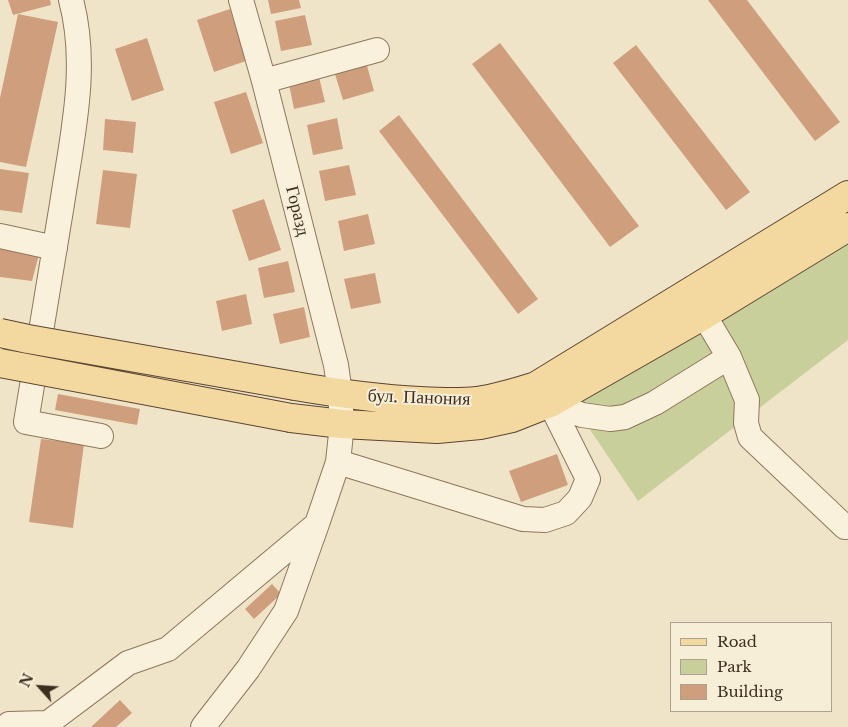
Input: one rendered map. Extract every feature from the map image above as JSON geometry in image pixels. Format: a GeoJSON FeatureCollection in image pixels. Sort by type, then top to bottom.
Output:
{"type":"FeatureCollection","features":[{"type":"Feature","properties":{"kind":"main road","name":"бул. Панония"},"geometry":{"type":"LineString","coordinates":[[0,333],[340,393],[392,400],[476,401],[536,386],[848,195]]}},
{"type":"Feature","properties":{"kind":"main road","name":"бул. Панония"},"geometry":{"type":"LineString","coordinates":[[0,363],[291,418],[342,424],[437,429],[472,426],[512,418],[550,403],[704,314],[848,227]]}},
{"type":"Feature","properties":{"kind":"street"},"geometry":{"type":"LineString","coordinates":[[71,0],[75,15],[80,63],[77,105],[26,422],[101,436]]}},
{"type":"Feature","properties":{"kind":"street","name":"Горазд"},"geometry":{"type":"LineString","coordinates":[[203,727],[248,669],[286,611],[318,524],[338,462],[342,424],[336,366],[264,81],[241,0]]}},
{"type":"Feature","properties":{"kind":"street"},"geometry":{"type":"LineString","coordinates":[[264,81],[377,50]]}},
{"type":"Feature","properties":{"kind":"street"},"geometry":{"type":"LineString","coordinates":[[0,236],[55,248]]}},
{"type":"Feature","properties":{"kind":"street"},"geometry":{"type":"LineString","coordinates":[[704,314],[728,357],[747,400],[746,422],[750,436],[845,526]]}},
{"type":"Feature","properties":{"kind":"street"},"geometry":{"type":"LineString","coordinates":[[550,403],[582,415],[610,419],[625,417],[655,403],[728,357]]}},
{"type":"Feature","properties":{"kind":"street"},"geometry":{"type":"LineString","coordinates":[[338,462],[523,519],[545,520],[566,513],[580,498],[588,479],[550,403]]}},
{"type":"Feature","properties":{"kind":"street"},"geometry":{"type":"LineString","coordinates":[[6,727],[9,724],[47,725],[128,663],[168,649],[318,524]]}},
{"type":"Feature","properties":{"kind":"green space"},"geometry":{"type":"Polygon","coordinates":[[[848,227],[848,340],[638,501],[566,394],[848,227]]]}},
{"type":"Feature","properties":{"kind":"building"},"geometry":{"type":"Polygon","coordinates":[[[8,0],[50,0],[51,5],[13,15],[8,0]]]}},
{"type":"Feature","properties":{"kind":"building"},"geometry":{"type":"Polygon","coordinates":[[[268,0],[299,0],[301,8],[271,14],[268,0]]]}},
{"type":"Feature","properties":{"kind":"building"},"geometry":{"type":"Polygon","coordinates":[[[708,0],[747,0],[840,122],[815,141],[708,0]]]}},
{"type":"Feature","properties":{"kind":"building"},"geometry":{"type":"Polygon","coordinates":[[[230,9],[246,61],[214,72],[197,20],[230,9]]]}},
{"type":"Feature","properties":{"kind":"building"},"geometry":{"type":"Polygon","coordinates":[[[18,14],[58,22],[26,167],[0,162],[0,98],[18,14]]]}},
{"type":"Feature","properties":{"kind":"building"},"geometry":{"type":"Polygon","coordinates":[[[305,15],[312,45],[281,51],[275,21],[305,15]]]}},
{"type":"Feature","properties":{"kind":"building"},"geometry":{"type":"Polygon","coordinates":[[[147,38],[164,90],[132,101],[115,49],[147,38]]]}},
{"type":"Feature","properties":{"kind":"building"},"geometry":{"type":"Polygon","coordinates":[[[500,43],[639,226],[610,247],[472,64],[500,43]]]}},
{"type":"Feature","properties":{"kind":"building"},"geometry":{"type":"Polygon","coordinates":[[[636,45],[750,192],[726,210],[613,63],[636,45]]]}},
{"type":"Feature","properties":{"kind":"building"},"geometry":{"type":"Polygon","coordinates":[[[366,62],[374,91],[343,100],[334,71],[366,62]]]}},
{"type":"Feature","properties":{"kind":"building"},"geometry":{"type":"Polygon","coordinates":[[[318,73],[325,102],[294,109],[288,79],[318,73]]]}},
{"type":"Feature","properties":{"kind":"building"},"geometry":{"type":"Polygon","coordinates":[[[246,92],[263,143],[231,154],[214,102],[246,92]]]}},
{"type":"Feature","properties":{"kind":"building"},"geometry":{"type":"Polygon","coordinates":[[[399,115],[538,299],[518,314],[379,131],[399,115]]]}},
{"type":"Feature","properties":{"kind":"building"},"geometry":{"type":"Polygon","coordinates":[[[337,118],[343,149],[313,155],[307,125],[337,118]]]}},
{"type":"Feature","properties":{"kind":"building"},"geometry":{"type":"Polygon","coordinates":[[[105,119],[136,122],[133,153],[103,150],[105,119]]]}},
{"type":"Feature","properties":{"kind":"building"},"geometry":{"type":"Polygon","coordinates":[[[349,165],[356,195],[325,201],[319,171],[349,165]]]}},
{"type":"Feature","properties":{"kind":"building"},"geometry":{"type":"Polygon","coordinates":[[[0,169],[29,173],[22,213],[0,210],[0,169]]]}},
{"type":"Feature","properties":{"kind":"building"},"geometry":{"type":"Polygon","coordinates":[[[103,170],[137,174],[130,228],[96,224],[103,170]]]}},
{"type":"Feature","properties":{"kind":"building"},"geometry":{"type":"Polygon","coordinates":[[[264,199],[281,250],[249,261],[232,210],[264,199]]]}},
{"type":"Feature","properties":{"kind":"building"},"geometry":{"type":"Polygon","coordinates":[[[368,214],[375,244],[344,251],[338,221],[368,214]]]}},
{"type":"Feature","properties":{"kind":"building"},"geometry":{"type":"Polygon","coordinates":[[[0,244],[40,251],[32,281],[0,277],[0,244]]]}},
{"type":"Feature","properties":{"kind":"building"},"geometry":{"type":"Polygon","coordinates":[[[288,261],[295,292],[264,298],[258,268],[288,261]]]}},
{"type":"Feature","properties":{"kind":"building"},"geometry":{"type":"Polygon","coordinates":[[[375,273],[381,303],[351,309],[344,279],[375,273]]]}},
{"type":"Feature","properties":{"kind":"building"},"geometry":{"type":"Polygon","coordinates":[[[246,294],[252,324],[222,331],[216,301],[246,294]]]}},
{"type":"Feature","properties":{"kind":"building"},"geometry":{"type":"Polygon","coordinates":[[[304,307],[310,337],[280,344],[273,314],[304,307]]]}},
{"type":"Feature","properties":{"kind":"building"},"geometry":{"type":"Polygon","coordinates":[[[58,394],[140,409],[137,425],[55,410],[58,394]]]}},
{"type":"Feature","properties":{"kind":"building"},"geometry":{"type":"Polygon","coordinates":[[[41,439],[84,444],[73,528],[29,522],[41,439]]]}},
{"type":"Feature","properties":{"kind":"building"},"geometry":{"type":"Polygon","coordinates":[[[557,454],[568,485],[521,502],[509,471],[557,454]]]}},
{"type":"Feature","properties":{"kind":"building"},"geometry":{"type":"Polygon","coordinates":[[[272,584],[281,594],[254,619],[245,609],[272,584]]]}},
{"type":"Feature","properties":{"kind":"building"},"geometry":{"type":"Polygon","coordinates":[[[120,700],[132,713],[116,727],[91,727],[120,700]]]}}]}
